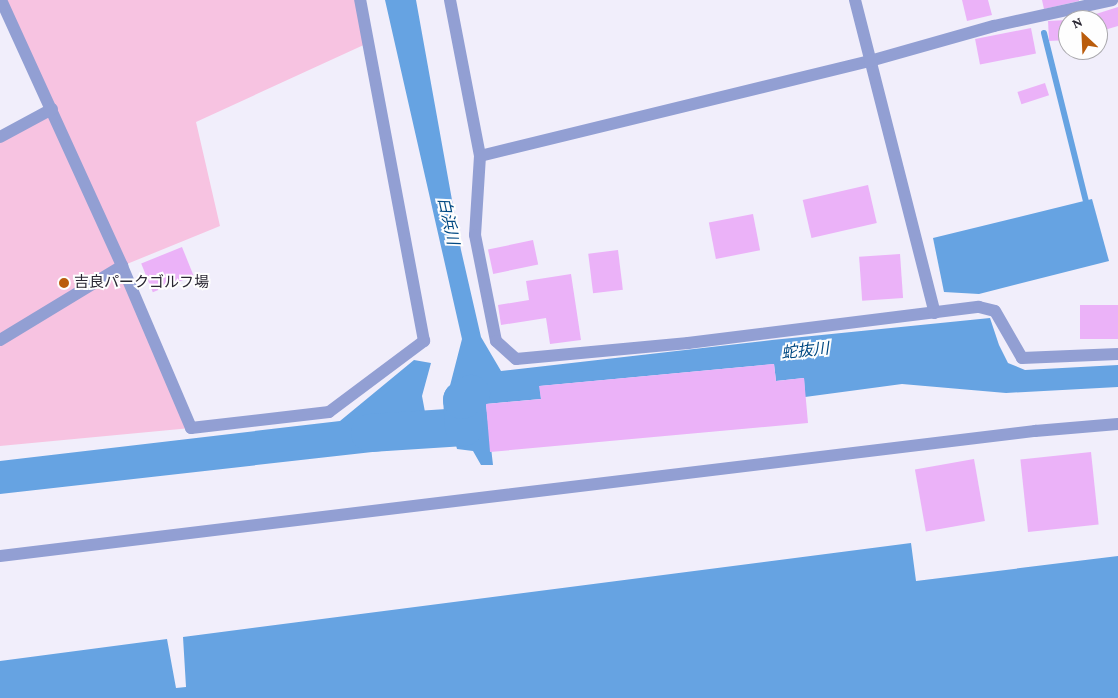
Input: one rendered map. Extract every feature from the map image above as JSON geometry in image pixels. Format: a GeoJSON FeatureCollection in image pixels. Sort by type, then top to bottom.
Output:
{"type":"FeatureCollection","features":[{"type":"Feature","properties":{"kind":"street"},"geometry":{"type":"LineString","coordinates":[[1,0],[122,266],[191,428],[329,412],[424,341],[360,0]]}},
{"type":"Feature","properties":{"kind":"street"},"geometry":{"type":"LineString","coordinates":[[450,0],[480,156],[475,236],[496,341],[516,359],[688,343],[979,307],[995,311],[1022,358],[1118,354]]}},
{"type":"Feature","properties":{"kind":"street"},"geometry":{"type":"LineString","coordinates":[[855,0],[935,313]]}},
{"type":"Feature","properties":{"kind":"street"},"geometry":{"type":"LineString","coordinates":[[480,156],[870,61],[994,26],[1112,0]]}},
{"type":"Feature","properties":{"kind":"street"},"geometry":{"type":"LineString","coordinates":[[0,137],[52,109]]}},
{"type":"Feature","properties":{"kind":"street"},"geometry":{"type":"LineString","coordinates":[[0,340],[122,266]]}},
{"type":"Feature","properties":{"kind":"street"},"geometry":{"type":"LineString","coordinates":[[0,556],[1035,431],[1118,424]]}},
{"type":"Feature","properties":{"kind":"shaded area"},"geometry":{"type":"Polygon","coordinates":[[[1,0],[360,0],[368,43],[196,122],[220,226],[122,266],[191,428],[0,446],[0,137],[52,109],[1,0]]]}},
{"type":"Feature","properties":{"kind":"water"},"geometry":{"type":"Polygon","coordinates":[[[385,0],[416,0],[461,250],[481,337],[501,371],[772,340],[990,318],[999,345],[1008,363],[1025,370],[1118,365],[1118,387],[1006,393],[902,384],[805,397],[804,378],[776,381],[774,364],[540,386],[541,399],[486,404],[493,465],[481,465],[473,451],[457,449],[445,405],[462,339],[385,0]]]}},
{"type":"Feature","properties":{"kind":"water"},"geometry":{"type":"Polygon","coordinates":[[[1092,199],[1109,261],[979,294],[944,292],[933,238],[1092,199]]]}},
{"type":"Feature","properties":{"kind":"water"},"geometry":{"type":"Polygon","coordinates":[[[414,360],[431,363],[422,396],[425,412],[417,447],[0,494],[0,461],[340,421],[414,360]]]}},
{"type":"Feature","properties":{"kind":"water"},"geometry":{"type":"Polygon","coordinates":[[[911,543],[916,581],[1118,556],[1118,698],[0,698],[0,661],[167,639],[176,688],[186,687],[183,637],[911,543]]]}},
{"type":"Feature","properties":{"kind":"building"},"geometry":{"type":"Polygon","coordinates":[[[962,0],[988,0],[992,15],[967,21],[962,0]]]}},
{"type":"Feature","properties":{"kind":"building"},"geometry":{"type":"Polygon","coordinates":[[[1042,0],[1079,0],[1079,1],[1044,9],[1042,0]]]}},
{"type":"Feature","properties":{"kind":"building"},"geometry":{"type":"Polygon","coordinates":[[[1118,7],[1118,26],[1108,29],[1108,10],[1118,7]]]}},
{"type":"Feature","properties":{"kind":"building"},"geometry":{"type":"Polygon","coordinates":[[[1058,20],[1058,40],[1049,41],[1048,21],[1058,20]]]}},
{"type":"Feature","properties":{"kind":"building"},"geometry":{"type":"Polygon","coordinates":[[[1031,28],[1036,54],[980,64],[975,39],[1031,28]]]}},
{"type":"Feature","properties":{"kind":"building"},"geometry":{"type":"Polygon","coordinates":[[[1045,83],[1049,95],[1021,104],[1017,92],[1045,83]]]}},
{"type":"Feature","properties":{"kind":"building"},"geometry":{"type":"Polygon","coordinates":[[[868,185],[877,223],[811,238],[803,200],[868,185]]]}},
{"type":"Feature","properties":{"kind":"building"},"geometry":{"type":"Polygon","coordinates":[[[753,214],[760,250],[716,259],[709,223],[753,214]]]}},
{"type":"Feature","properties":{"kind":"building"},"geometry":{"type":"Polygon","coordinates":[[[533,240],[538,264],[493,274],[488,250],[533,240]]]}},
{"type":"Feature","properties":{"kind":"building"},"geometry":{"type":"Polygon","coordinates":[[[182,247],[194,276],[153,292],[141,263],[182,247]]]}},
{"type":"Feature","properties":{"kind":"building"},"geometry":{"type":"Polygon","coordinates":[[[618,250],[623,290],[593,293],[588,254],[618,250]]]}},
{"type":"Feature","properties":{"kind":"building"},"geometry":{"type":"Polygon","coordinates":[[[900,254],[903,298],[862,301],[859,257],[900,254]]]}},
{"type":"Feature","properties":{"kind":"building"},"geometry":{"type":"Polygon","coordinates":[[[571,274],[581,340],[550,344],[546,318],[501,325],[498,305],[529,300],[526,281],[571,274]]]}},
{"type":"Feature","properties":{"kind":"building"},"geometry":{"type":"Polygon","coordinates":[[[1080,305],[1118,305],[1118,339],[1080,339],[1080,305]]]}},
{"type":"Feature","properties":{"kind":"building"},"geometry":{"type":"Polygon","coordinates":[[[774,364],[776,381],[804,378],[808,423],[490,452],[486,404],[541,399],[539,386],[774,364]]]}},
{"type":"Feature","properties":{"kind":"building"},"geometry":{"type":"Polygon","coordinates":[[[1091,452],[1099,525],[1028,532],[1020,459],[1091,452]]]}},
{"type":"Feature","properties":{"kind":"building"},"geometry":{"type":"Polygon","coordinates":[[[974,459],[985,521],[926,531],[915,469],[974,459]]]}},
{"type":"Feature","properties":{"kind":"waterway"},"geometry":{"type":"LineString","coordinates":[[1044,33],[1086,201]]}},
{"type":"Feature","properties":{"kind":"waterway"},"geometry":{"type":"LineString","coordinates":[[370,433],[464,427],[462,400],[471,394]]}},
{"type":"Feature","properties":{"kind":"place","name":"吉良パークゴルフ場"},"geometry":{"type":"Point","coordinates":[64,283]}},
{"type":"Feature","properties":{"kind":"water label","name":"白浜川"},"geometry":{"type":"Point","coordinates":[448,221]}},
{"type":"Feature","properties":{"kind":"water label","name":"蛇抜川"},"geometry":{"type":"Point","coordinates":[805,351]}}]}
